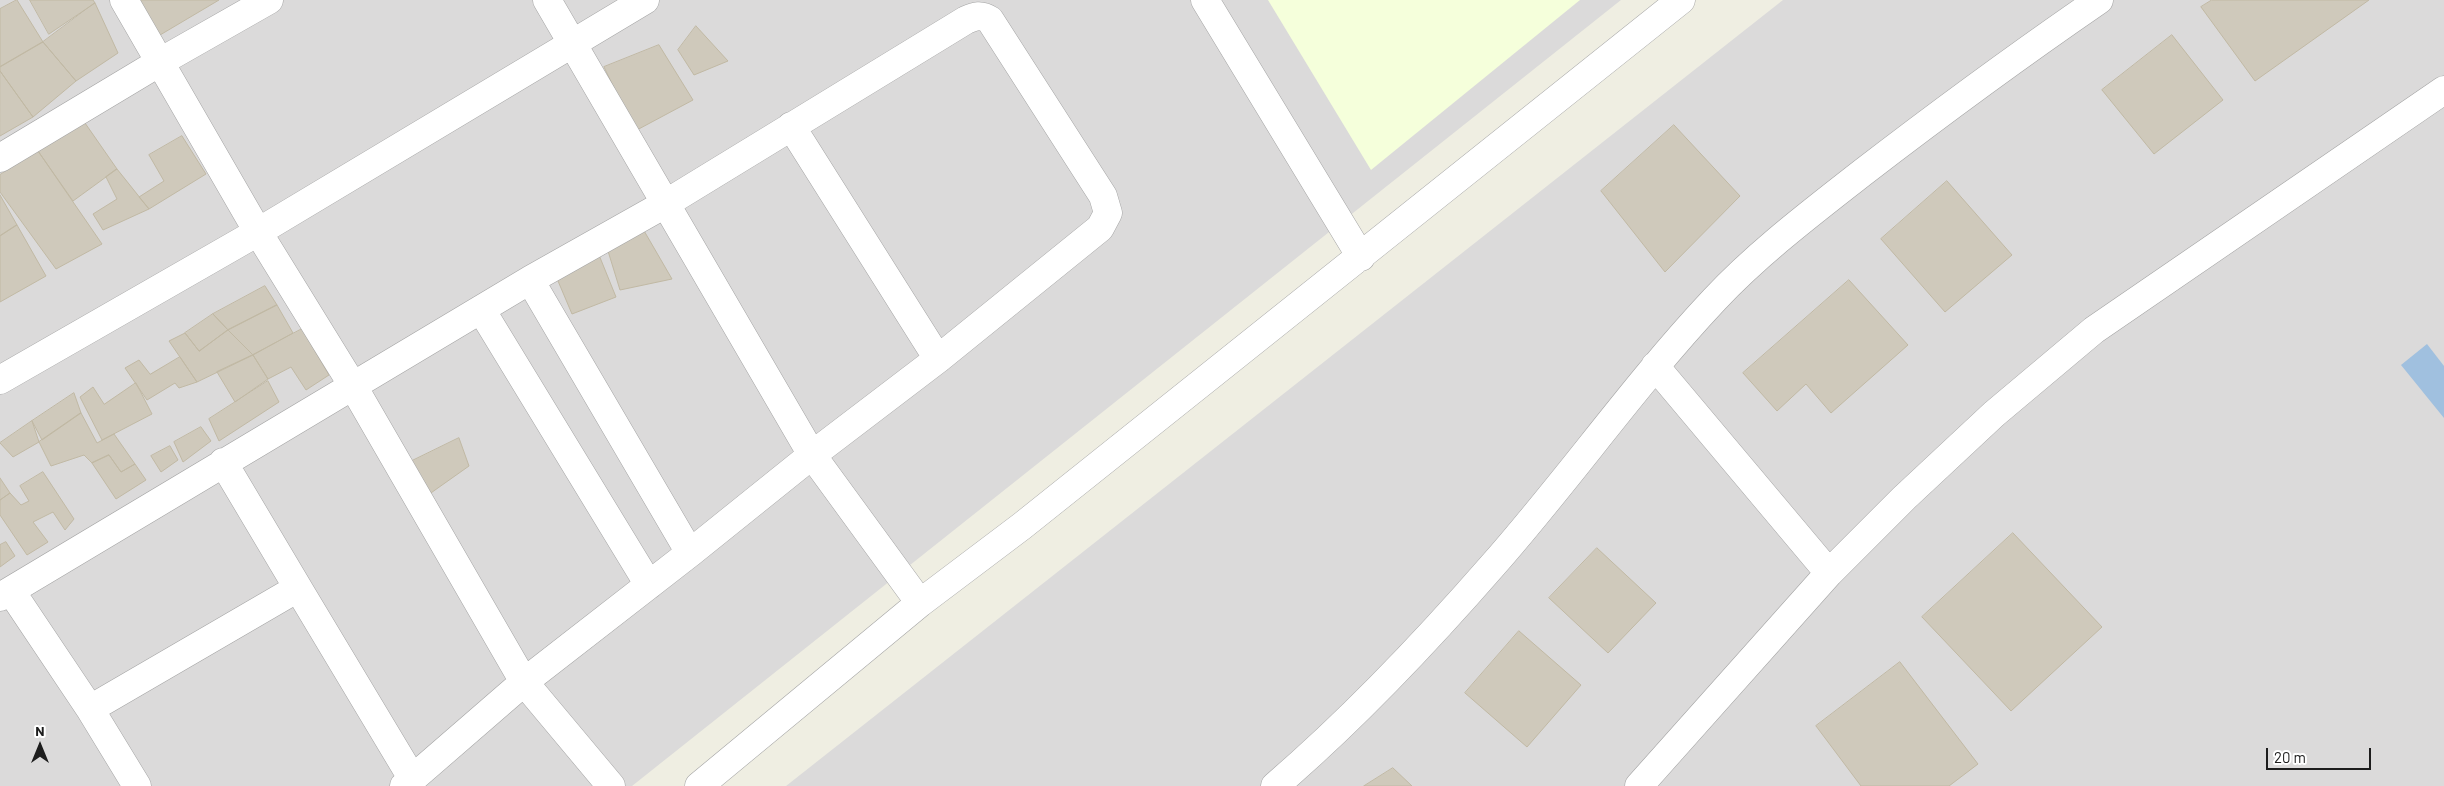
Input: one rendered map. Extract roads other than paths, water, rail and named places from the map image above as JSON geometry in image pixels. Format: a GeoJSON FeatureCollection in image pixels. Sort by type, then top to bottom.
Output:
{"type":"FeatureCollection","features":[{"type":"Feature","properties":{"kind":"street"},"geometry":{"type":"LineString","coordinates":[[124,0],[258,232],[353,386],[524,682],[611,786]]}},
{"type":"Feature","properties":{"kind":"street"},"geometry":{"type":"LineString","coordinates":[[0,158],[160,62],[269,0]]}},
{"type":"Feature","properties":{"kind":"street"},"geometry":{"type":"LineString","coordinates":[[547,0],[812,455],[920,604]]}},
{"type":"Feature","properties":{"kind":"street"},"geometry":{"type":"LineString","coordinates":[[0,380],[258,232],[573,45],[645,0]]}},
{"type":"Feature","properties":{"kind":"street"},"geometry":{"type":"LineString","coordinates":[[1205,0],[1360,257]]}},
{"type":"Feature","properties":{"kind":"street"},"geometry":{"type":"LineString","coordinates":[[699,786],[920,604],[1022,526],[1681,0]]}},
{"type":"Feature","properties":{"kind":"street"},"geometry":{"type":"LineString","coordinates":[[1275,786],[1325,744],[1494,564],[1655,366],[1716,298],[1798,224],[1918,130],[2099,0]]}},
{"type":"Feature","properties":{"kind":"street"},"geometry":{"type":"LineString","coordinates":[[137,786],[90,709],[6,594],[223,462],[482,311],[530,280],[665,204],[966,20],[974,16],[984,16],[996,29],[1103,196],[1108,213],[1100,228],[938,360],[812,455],[690,554],[524,682],[408,782],[298,588],[223,462]]}},
{"type":"Feature","properties":{"kind":"street"},"geometry":{"type":"LineString","coordinates":[[1639,786],[1829,573],[1904,498],[1994,414],[2094,330],[2444,90]]}},
{"type":"Feature","properties":{"kind":"street"},"geometry":{"type":"LineString","coordinates":[[791,126],[938,360]]}},
{"type":"Feature","properties":{"kind":"street"},"geometry":{"type":"LineString","coordinates":[[530,280],[690,554]]}},
{"type":"Feature","properties":{"kind":"street"},"geometry":{"type":"LineString","coordinates":[[482,311],[649,585]]}},
{"type":"Feature","properties":{"kind":"street"},"geometry":{"type":"LineString","coordinates":[[1655,366],[1829,573]]}},
{"type":"Feature","properties":{"kind":"street"},"geometry":{"type":"LineString","coordinates":[[90,709],[298,588]]}},
{"type":"Feature","properties":{"kind":"water"},"geometry":{"type":"Polygon","coordinates":[[[2427,344],[2444,366],[2444,418],[2401,365],[2427,344]]]}}]}
